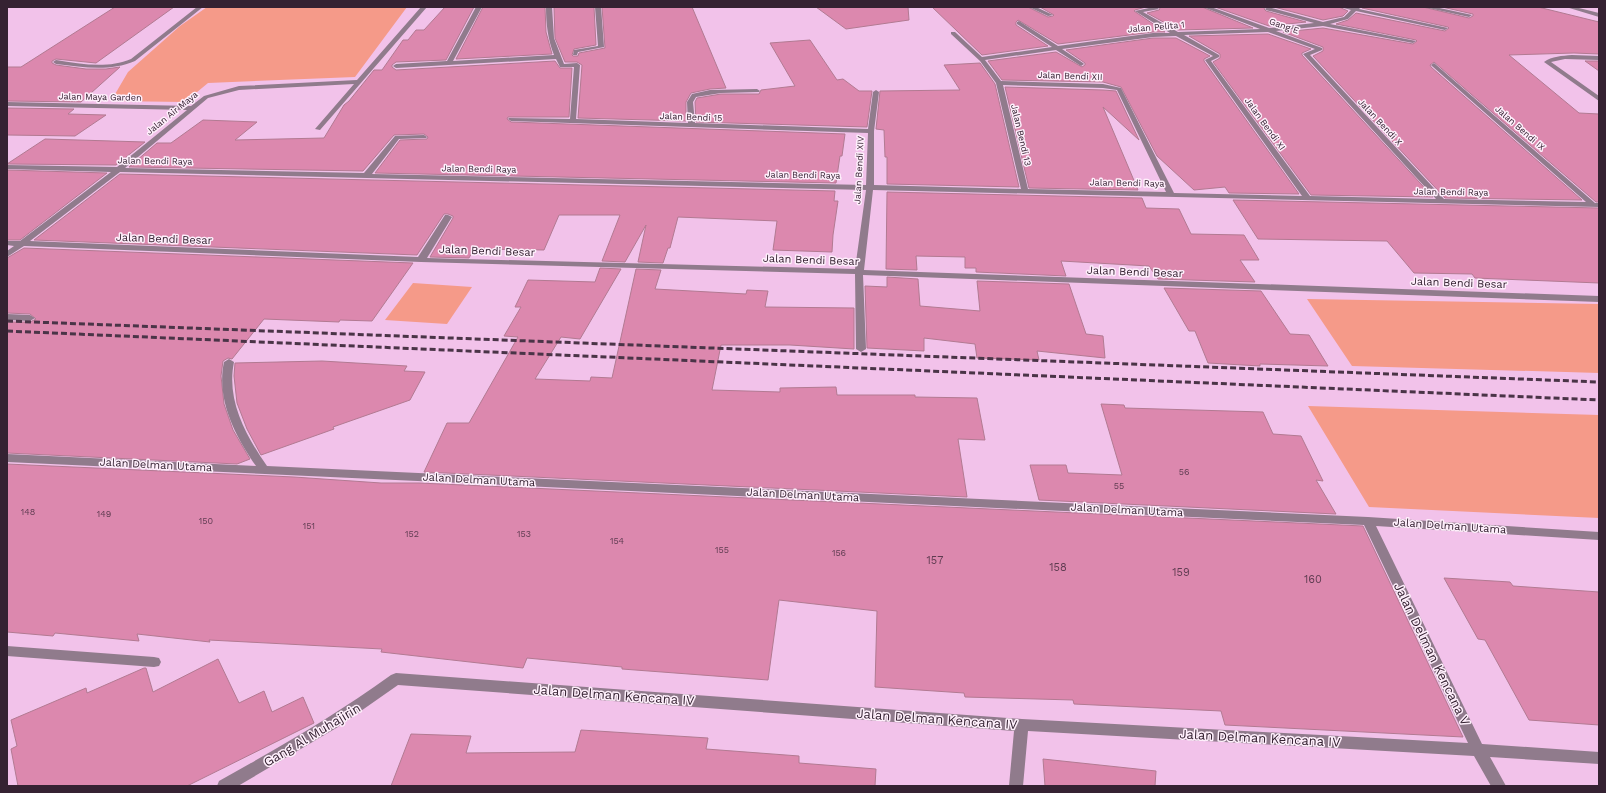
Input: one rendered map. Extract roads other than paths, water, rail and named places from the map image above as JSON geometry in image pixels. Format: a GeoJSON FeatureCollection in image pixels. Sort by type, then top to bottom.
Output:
{"type":"FeatureCollection","features":[{"type":"Feature","properties":{"kind":"street"},"geometry":{"type":"LineString","coordinates":[[56,62],[100,66],[116,66],[126,64],[200,7]]}},
{"type":"Feature","properties":{"kind":"street"},"geometry":{"type":"LineString","coordinates":[[318,129],[424,7]]}},
{"type":"Feature","properties":{"kind":"street"},"geometry":{"type":"LineString","coordinates":[[449,63],[479,7]]}},
{"type":"Feature","properties":{"kind":"street"},"geometry":{"type":"LineString","coordinates":[[549,7],[551,40],[558,58],[562,66],[577,65],[573,121]]}},
{"type":"Feature","properties":{"kind":"street"},"geometry":{"type":"LineString","coordinates":[[575,54],[576,51],[601,47],[598,7]]}},
{"type":"Feature","properties":{"kind":"street"},"geometry":{"type":"LineString","coordinates":[[1032,7],[1050,15]]}},
{"type":"Feature","properties":{"kind":"street"},"geometry":{"type":"LineString","coordinates":[[1151,7],[1156,8],[1138,12],[1175,34]]}},
{"type":"Feature","properties":{"kind":"street","name":"Gang E"},"geometry":{"type":"LineString","coordinates":[[1206,7],[1320,49],[1306,54]]}},
{"type":"Feature","properties":{"kind":"street"},"geometry":{"type":"LineString","coordinates":[[1343,7],[1357,8],[1445,28]]}},
{"type":"Feature","properties":{"kind":"street"},"geometry":{"type":"LineString","coordinates":[[1427,7],[1469,16]]}},
{"type":"Feature","properties":{"kind":"street"},"geometry":{"type":"LineString","coordinates":[[1569,7],[1599,15]]}},
{"type":"Feature","properties":{"kind":"street","name":"Jalan Pelita 1"},"geometry":{"type":"LineString","coordinates":[[982,60],[990,57],[1153,35],[1268,30],[1323,24],[1340,20],[1357,8]]}},
{"type":"Feature","properties":{"kind":"street"},"geometry":{"type":"LineString","coordinates":[[1268,9],[1323,24],[1413,41]]}},
{"type":"Feature","properties":{"kind":"street"},"geometry":{"type":"LineString","coordinates":[[1019,23],[1081,64]]}},
{"type":"Feature","properties":{"kind":"street"},"geometry":{"type":"LineString","coordinates":[[953,33],[982,60],[1000,83]]}},
{"type":"Feature","properties":{"kind":"street","name":"Jalan Bendi XI"},"geometry":{"type":"LineString","coordinates":[[1175,34],[1217,56],[1208,60],[1308,198]]}},
{"type":"Feature","properties":{"kind":"street","name":"Jalan Bendi X"},"geometry":{"type":"LineString","coordinates":[[1306,54],[1442,201]]}},
{"type":"Feature","properties":{"kind":"street"},"geometry":{"type":"LineString","coordinates":[[396,66],[558,58]]}},
{"type":"Feature","properties":{"kind":"street"},"geometry":{"type":"LineString","coordinates":[[1599,58],[1564,58],[1550,60],[1547,62],[1599,100]]}},
{"type":"Feature","properties":{"kind":"street","name":"Jalan Bendi IX"},"geometry":{"type":"LineString","coordinates":[[1434,65],[1596,205]]}},
{"type":"Feature","properties":{"kind":"street","name":"Jalan Air Maya"},"geometry":{"type":"LineString","coordinates":[[7,255],[118,170],[206,97],[239,88],[358,82]]}},
{"type":"Feature","properties":{"kind":"street","name":"Jalan Bendi 13"},"geometry":{"type":"LineString","coordinates":[[1000,83],[1025,190]]}},
{"type":"Feature","properties":{"kind":"street","name":"Jalan Bendi XII"},"geometry":{"type":"LineString","coordinates":[[1000,83],[1111,86],[1119,89],[1171,194]]}},
{"type":"Feature","properties":{"kind":"street"},"geometry":{"type":"LineString","coordinates":[[692,126],[693,119],[690,101],[691,97],[695,94],[708,92],[756,91]]}},
{"type":"Feature","properties":{"kind":"street","name":"Jalan Bendi XIV"},"geometry":{"type":"LineString","coordinates":[[861,348],[859,272],[870,187],[871,131],[876,92]]}},
{"type":"Feature","properties":{"kind":"street","name":"Jalan Maya Garden"},"geometry":{"type":"LineString","coordinates":[[7,104],[193,108]]}},
{"type":"Feature","properties":{"kind":"street","name":"Jalan Bendi 15"},"geometry":{"type":"LineString","coordinates":[[511,119],[871,131]]}},
{"type":"Feature","properties":{"kind":"street"},"geometry":{"type":"LineString","coordinates":[[366,176],[398,137],[424,137]]}},
{"type":"Feature","properties":{"kind":"street","name":"Jalan Bendi Raya"},"geometry":{"type":"LineString","coordinates":[[7,167],[1025,190],[1596,205]]}},
{"type":"Feature","properties":{"kind":"street"},"geometry":{"type":"LineString","coordinates":[[421,260],[448,217]]}},
{"type":"Feature","properties":{"kind":"street","name":"Jalan Bendi Besar"},"geometry":{"type":"LineString","coordinates":[[7,243],[421,260],[859,272],[1599,299]]}},
{"type":"Feature","properties":{"kind":"street"},"geometry":{"type":"LineString","coordinates":[[7,317],[30,318]]}},
{"type":"Feature","properties":{"kind":"street"},"geometry":{"type":"LineString","coordinates":[[229,362],[226,374],[228,394],[236,420],[250,451],[264,470]]}},
{"type":"Feature","properties":{"kind":"street","name":"Jalan Delman Utama"},"geometry":{"type":"LineString","coordinates":[[7,458],[1368,521],[1599,536]]}},
{"type":"Feature","properties":{"kind":"street","name":"Jalan Delman Kencana V"},"geometry":{"type":"LineString","coordinates":[[1368,521],[1478,750],[1499,786]]}},
{"type":"Feature","properties":{"kind":"street"},"geometry":{"type":"LineString","coordinates":[[7,651],[154,662]]}},
{"type":"Feature","properties":{"kind":"street","name":"Jalan Delman Kencana IV"},"geometry":{"type":"LineString","coordinates":[[396,679],[1022,725],[1599,758]]}},
{"type":"Feature","properties":{"kind":"street","name":"Gang Al Muhajirin"},"geometry":{"type":"LineString","coordinates":[[224,786],[322,731],[362,705],[396,679]]}},
{"type":"Feature","properties":{"kind":"street"},"geometry":{"type":"LineString","coordinates":[[1016,786],[1022,725]]}},
{"type":"Feature","properties":{"kind":"railway"},"geometry":{"type":"LineString","coordinates":[[7,321],[1599,382]]}},
{"type":"Feature","properties":{"kind":"railway"},"geometry":{"type":"LineString","coordinates":[[7,331],[1599,400]]}}]}
